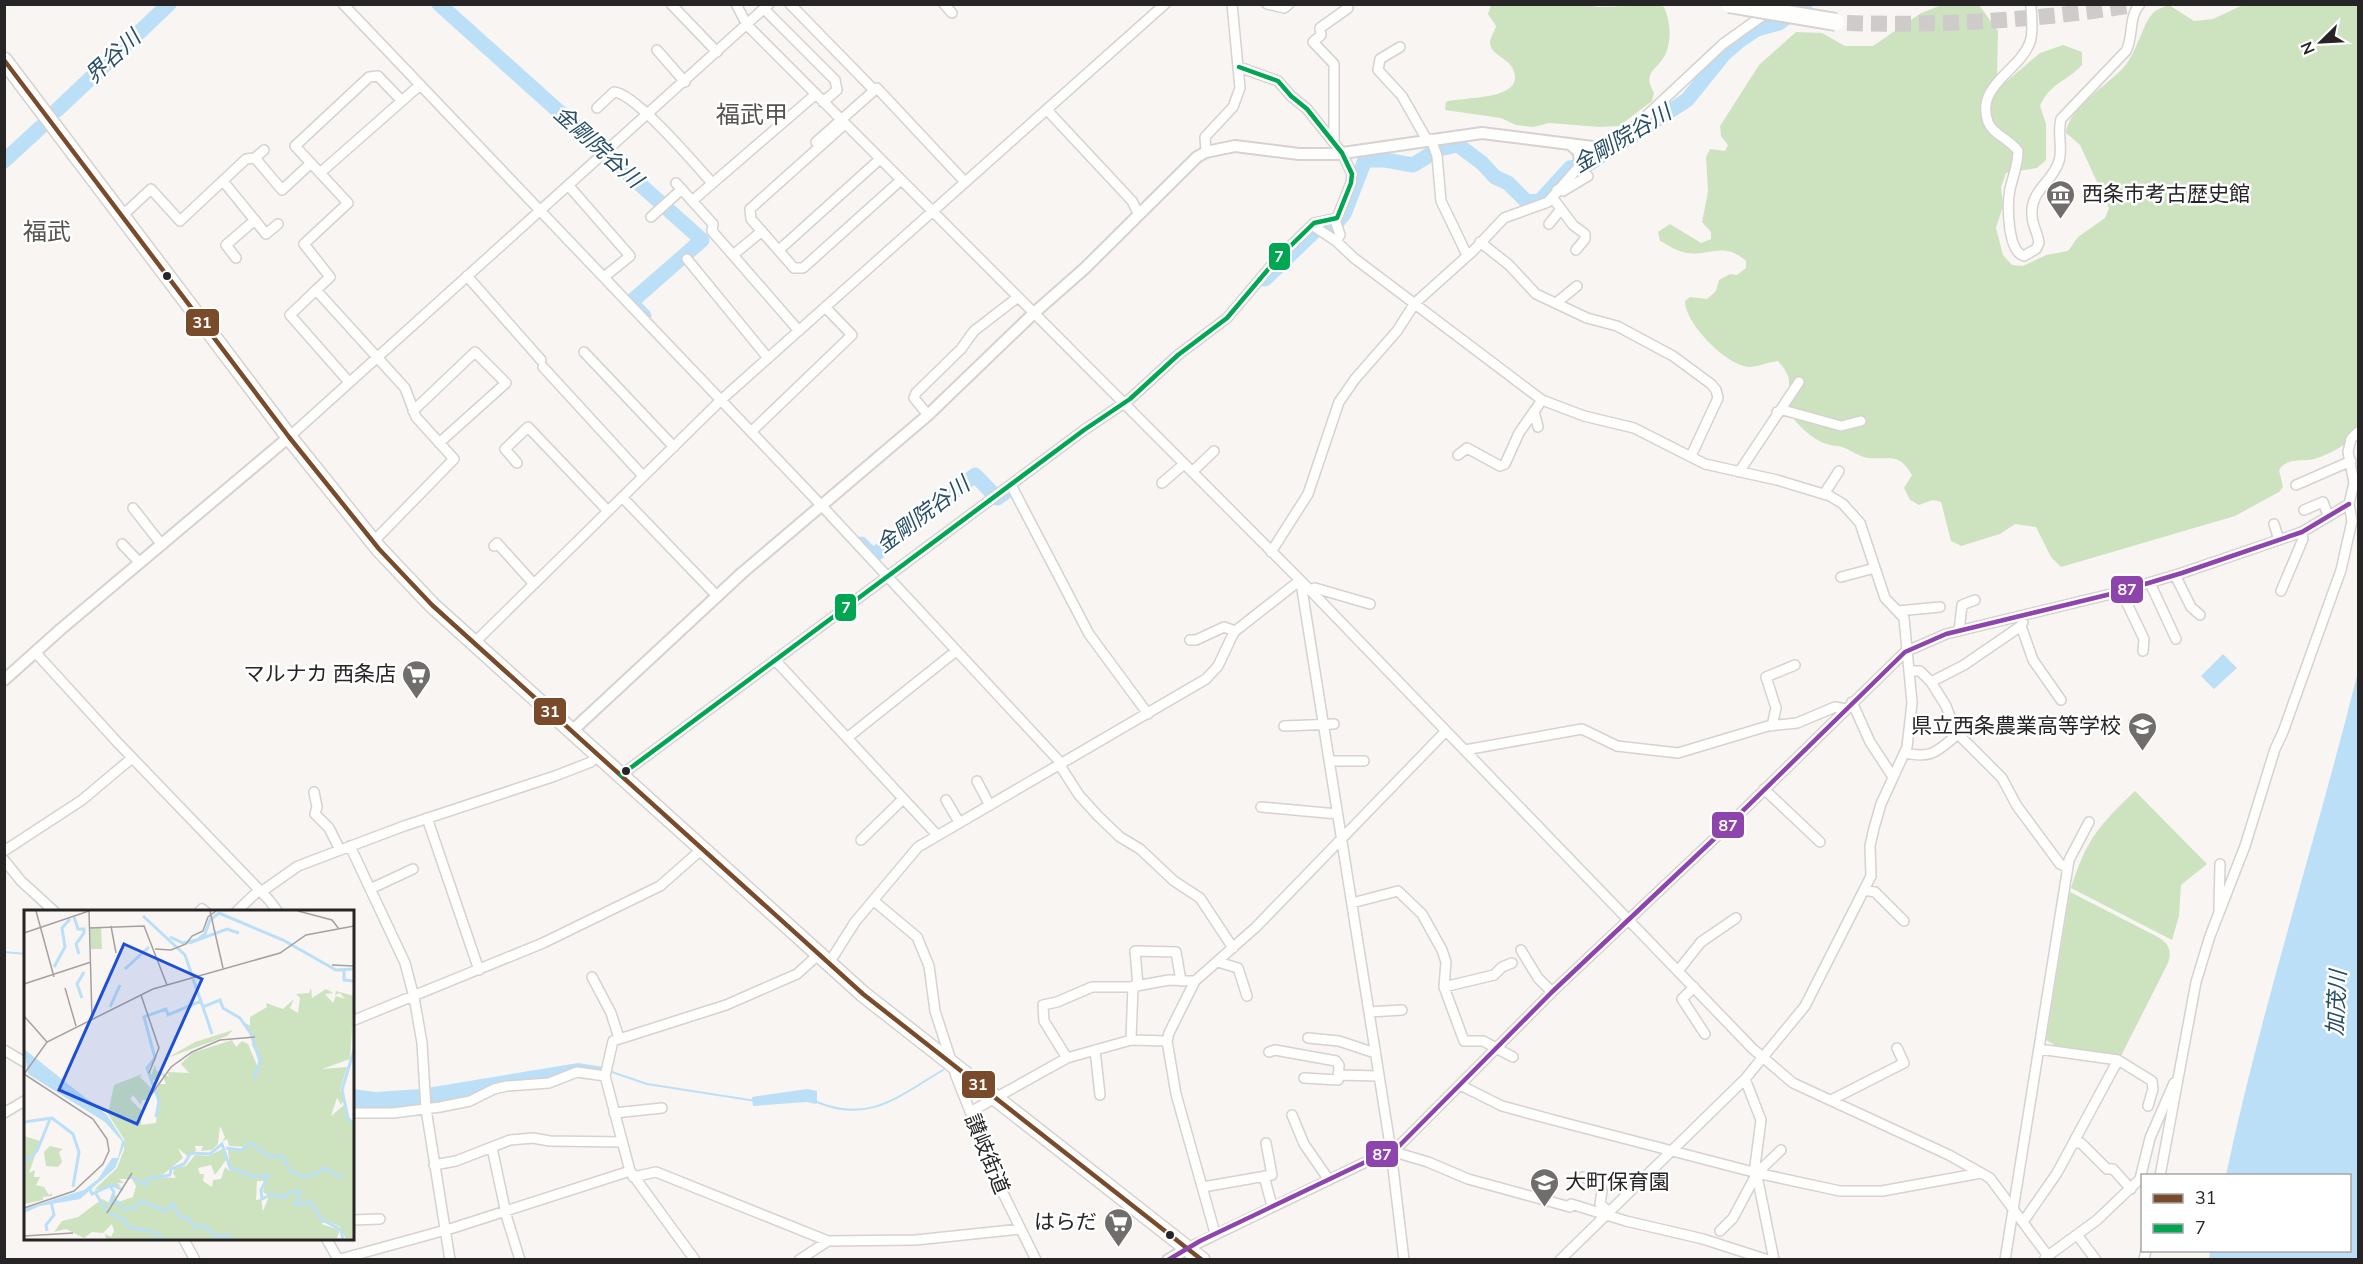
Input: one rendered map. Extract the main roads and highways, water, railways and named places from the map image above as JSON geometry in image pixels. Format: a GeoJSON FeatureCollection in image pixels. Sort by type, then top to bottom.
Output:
{"type":"FeatureCollection","features":[{"type":"Feature","properties":{"kind":"highway"},"geometry":{"type":"LineString","coordinates":[[1729,4],[1836,22]]}},
{"type":"Feature","properties":{"kind":"highway"},"geometry":{"type":"LineString","coordinates":[[4,60],[289,437],[373,542],[432,605],[872,1001],[1202,1260]]}},
{"type":"Feature","properties":{"kind":"water"},"geometry":{"type":"Polygon","coordinates":[[[2223,654],[2237,668],[2214,689],[2201,676],[2223,654]]]}},
{"type":"Feature","properties":{"kind":"water","name":"加茂川"},"geometry":{"type":"Polygon","coordinates":[[[2358,672],[2358,1259],[2209,1259],[2210,1252],[2351,1252],[2351,1174],[2226,1174],[2256,1049],[2358,672]]]}},
{"type":"Feature","properties":{"kind":"water"},"geometry":{"type":"Polygon","coordinates":[[[578,1063],[603,1067],[599,1071],[545,1080],[517,1080],[492,1085],[464,1098],[433,1104],[392,1110],[354,1109],[354,1089],[375,1092],[421,1089],[578,1063]]]}},
{"type":"Feature","properties":{"kind":"water"},"geometry":{"type":"Polygon","coordinates":[[[807,1089],[817,1091],[817,1104],[806,1102],[753,1106],[752,1097],[807,1089]]]}},
{"type":"Feature","properties":{"kind":"waterway","name":"界谷川"},"geometry":{"type":"LineString","coordinates":[[57,110],[169,4]]}},
{"type":"Feature","properties":{"kind":"waterway","name":"金剛院谷川"},"geometry":{"type":"LineString","coordinates":[[439,4],[702,240],[631,302],[644,316]]}},
{"type":"Feature","properties":{"kind":"waterway","name":"金剛院谷川"},"geometry":{"type":"LineString","coordinates":[[1265,279],[1322,224],[1333,227],[1344,214],[1365,160],[1385,160],[1413,165],[1439,149],[1458,145],[1482,163],[1495,177],[1508,183],[1527,202],[1540,201],[1570,168],[1587,165],[1687,100],[1724,54],[1739,41],[1757,29],[1779,23],[1805,4]]}},
{"type":"Feature","properties":{"kind":"waterway","name":"界谷川"},"geometry":{"type":"LineString","coordinates":[[4,161],[41,127]]}},
{"type":"Feature","properties":{"kind":"waterway","name":"金剛院谷川"},"geometry":{"type":"LineString","coordinates":[[861,544],[873,556],[975,475],[997,498],[1007,491]]}},
{"type":"Feature","properties":{"kind":"waterway"},"geometry":{"type":"LineString","coordinates":[[4,952],[24,954]]}},
{"type":"Feature","properties":{"kind":"waterway"},"geometry":{"type":"LineString","coordinates":[[817,1102],[852,1110],[868,1108],[898,1097],[943,1070]]}},
{"type":"Feature","properties":{"kind":"waterway"},"geometry":{"type":"LineString","coordinates":[[609,1071],[647,1084],[756,1101]]}},
{"type":"Feature","properties":{"kind":"tunnel"},"geometry":{"type":"LineString","coordinates":[[1847,23],[1920,24],[1993,21],[2139,4]]}},
{"type":"Feature","properties":{"kind":"place","name":"西条市考古歴史館"},"geometry":{"type":"Point","coordinates":[2061,220]}},
{"type":"Feature","properties":{"kind":"place","name":"マルナカ 西条店"},"geometry":{"type":"Point","coordinates":[417,700]}},
{"type":"Feature","properties":{"kind":"place","name":"県立西条農業高等学校"},"geometry":{"type":"Point","coordinates":[2142,752]}},
{"type":"Feature","properties":{"kind":"place","name":"大町保育園"},"geometry":{"type":"Point","coordinates":[1544,1208]}},
{"type":"Feature","properties":{"kind":"place","name":"はらだ"},"geometry":{"type":"Point","coordinates":[1118,1248]}},
{"type":"Feature","properties":{"kind":"district","name":"福武甲"},"geometry":{"type":"Point","coordinates":[752,115]}},
{"type":"Feature","properties":{"kind":"district","name":"福武"},"geometry":{"type":"Point","coordinates":[47,232]}}]}
